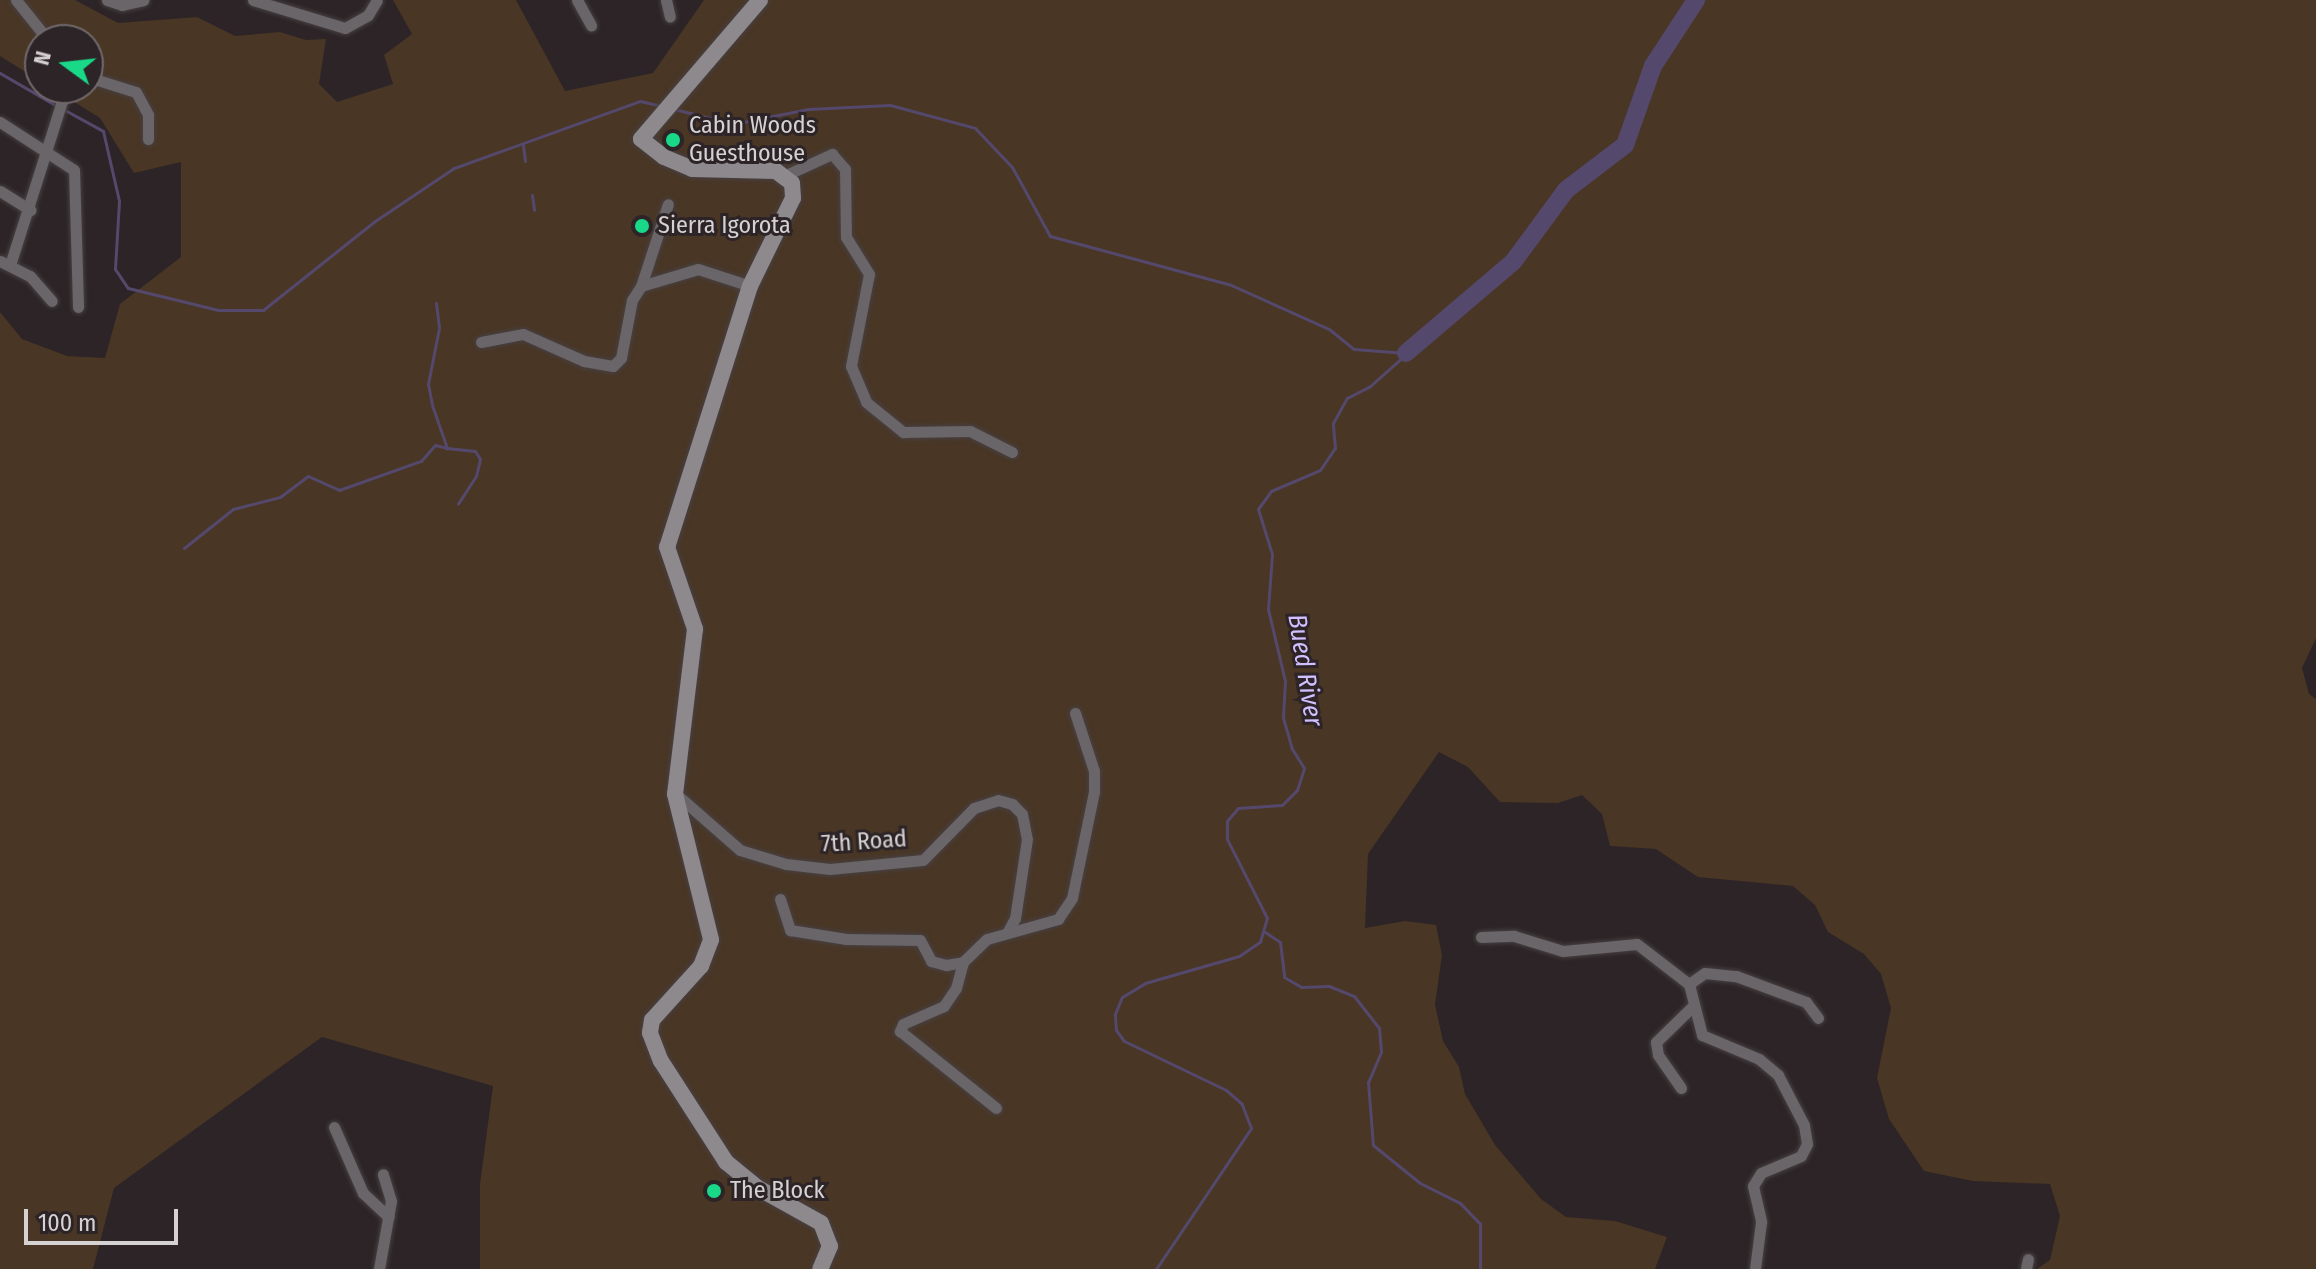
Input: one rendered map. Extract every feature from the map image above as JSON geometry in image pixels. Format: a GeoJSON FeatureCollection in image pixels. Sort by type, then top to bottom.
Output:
{"type":"FeatureCollection","features":[{"type":"Feature","properties":{"kind":"main road"},"geometry":{"type":"LineString","coordinates":[[760,0],[641,139],[664,157],[711,173],[752,168],[786,175],[793,198],[750,286],[667,547],[695,629],[675,794],[711,940],[701,966],[652,1020],[650,1033],[661,1061],[726,1162],[758,1188],[821,1223],[830,1246],[820,1269]]}},
{"type":"Feature","properties":{"kind":"street"},"geometry":{"type":"LineString","coordinates":[[16,0],[35,24]]}},
{"type":"Feature","properties":{"kind":"street"},"geometry":{"type":"LineString","coordinates":[[107,0],[122,5],[143,0]]}},
{"type":"Feature","properties":{"kind":"street"},"geometry":{"type":"LineString","coordinates":[[253,0],[345,28],[368,15],[377,0]]}},
{"type":"Feature","properties":{"kind":"street"},"geometry":{"type":"LineString","coordinates":[[577,0],[591,25]]}},
{"type":"Feature","properties":{"kind":"street"},"geometry":{"type":"LineString","coordinates":[[666,0],[670,17]]}},
{"type":"Feature","properties":{"kind":"street"},"geometry":{"type":"LineString","coordinates":[[104,83],[140,96],[150,123],[148,139]]}},
{"type":"Feature","properties":{"kind":"street"},"geometry":{"type":"LineString","coordinates":[[52,301],[30,276],[5,263],[30,210],[61,104]]}},
{"type":"Feature","properties":{"kind":"street"},"geometry":{"type":"LineString","coordinates":[[0,122],[74,170],[78,307]]}},
{"type":"Feature","properties":{"kind":"street"},"geometry":{"type":"LineString","coordinates":[[786,175],[832,154],[845,169],[846,237],[870,280],[851,366],[866,402],[903,432],[970,431],[1012,452]]}},
{"type":"Feature","properties":{"kind":"street"},"geometry":{"type":"LineString","coordinates":[[0,191],[30,210]]}},
{"type":"Feature","properties":{"kind":"street"},"geometry":{"type":"LineString","coordinates":[[481,342],[523,334],[584,361],[613,366],[621,358],[632,300],[641,286],[668,204]]}},
{"type":"Feature","properties":{"kind":"street"},"geometry":{"type":"LineString","coordinates":[[641,286],[698,269],[750,286]]}},
{"type":"Feature","properties":{"kind":"street"},"geometry":{"type":"LineString","coordinates":[[996,1108],[900,1031],[903,1024],[944,1006],[956,988],[963,962],[980,944],[1058,919],[1072,898],[1094,792],[1094,771],[1075,713]]}},
{"type":"Feature","properties":{"kind":"street","name":"7th Road"},"geometry":{"type":"LineString","coordinates":[[675,794],[740,850],[786,864],[830,869],[923,860],[974,808],[998,800],[1012,804],[1022,814],[1027,839],[1015,918],[1007,933]]}},
{"type":"Feature","properties":{"kind":"street"},"geometry":{"type":"LineString","coordinates":[[780,899],[790,930],[846,939],[920,940],[931,961],[963,962]]}},
{"type":"Feature","properties":{"kind":"street"},"geometry":{"type":"LineString","coordinates":[[1481,937],[1514,936],[1563,951],[1636,944],[1689,984],[1702,1035],[1759,1059],[1778,1075],[1807,1137],[1801,1156],[1761,1173],[1753,1186],[1761,1222],[1755,1269]]}},
{"type":"Feature","properties":{"kind":"street"},"geometry":{"type":"LineString","coordinates":[[1689,984],[1705,973],[1736,976],[1806,1002],[1818,1018]]}},
{"type":"Feature","properties":{"kind":"street"},"geometry":{"type":"LineString","coordinates":[[1681,1088],[1658,1055],[1656,1042],[1694,1005]]}},
{"type":"Feature","properties":{"kind":"street"},"geometry":{"type":"LineString","coordinates":[[334,1127],[343,1137],[363,1193],[389,1217]]}},
{"type":"Feature","properties":{"kind":"street"},"geometry":{"type":"LineString","coordinates":[[379,1269],[391,1192],[383,1174]]}},
{"type":"Feature","properties":{"kind":"shaded area"},"geometry":{"type":"Polygon","coordinates":[[[0,0],[75,0],[118,23],[197,17],[235,36],[280,32],[306,40],[326,39],[319,84],[337,102],[393,84],[384,55],[412,34],[393,0],[516,0],[565,91],[653,73],[704,0],[2316,0],[2316,638],[2302,668],[2309,694],[2316,699],[2316,1269],[2037,1269],[2050,1260],[2060,1216],[2050,1184],[1973,1181],[1924,1171],[1889,1119],[1877,1078],[1891,1008],[1881,974],[1864,954],[1828,932],[1815,905],[1793,886],[1698,877],[1656,849],[1610,846],[1602,814],[1582,795],[1558,803],[1500,802],[1468,767],[1439,752],[1368,854],[1365,928],[1405,921],[1436,925],[1442,955],[1435,1005],[1443,1041],[1459,1067],[1465,1094],[1495,1145],[1541,1199],[1566,1217],[1615,1221],[1667,1237],[1655,1269],[480,1269],[480,1184],[493,1086],[322,1037],[114,1188],[93,1269],[0,1269],[0,312],[22,339],[67,356],[105,358],[120,304],[181,257],[181,162],[134,173],[100,118],[78,104],[104,104],[104,24],[24,24],[24,71],[0,56],[0,0]]]}},
{"type":"Feature","properties":{"kind":"waterway","name":"Bued River"},"geometry":{"type":"LineString","coordinates":[[1406,353],[1513,262],[1566,190],[1625,145],[1653,66],[1696,0]]}},
{"type":"Feature","properties":{"kind":"waterway"},"geometry":{"type":"LineString","coordinates":[[0,73],[57,106]]}},
{"type":"Feature","properties":{"kind":"waterway"},"geometry":{"type":"LineString","coordinates":[[63,109],[103,131],[119,201],[115,269],[128,288],[218,310],[263,310],[375,221],[454,168],[640,101],[662,106]]}},
{"type":"Feature","properties":{"kind":"waterway"},"geometry":{"type":"LineString","coordinates":[[674,109],[734,124],[808,109],[890,105],[975,128],[1012,167],[1050,236],[1231,285],[1329,329],[1354,349],[1406,353]]}},
{"type":"Feature","properties":{"kind":"waterway"},"geometry":{"type":"LineString","coordinates":[[523,145],[525,161]]}},
{"type":"Feature","properties":{"kind":"waterway"},"geometry":{"type":"LineString","coordinates":[[532,195],[534,210]]}},
{"type":"Feature","properties":{"kind":"waterway"},"geometry":{"type":"LineString","coordinates":[[436,303],[439,328],[428,384],[432,405],[447,448],[475,451],[480,459],[476,476],[458,504]]}},
{"type":"Feature","properties":{"kind":"waterway","name":"Bued River"},"geometry":{"type":"LineString","coordinates":[[1156,1269],[1251,1128],[1242,1104],[1226,1090],[1124,1041],[1116,1030],[1115,1014],[1122,997],[1145,983],[1239,956],[1260,942],[1267,918],[1227,839],[1227,821],[1238,808],[1282,805],[1297,790],[1304,768],[1292,749],[1283,718],[1285,681],[1268,609],[1272,554],[1258,509],[1271,491],[1320,470],[1335,448],[1333,423],[1347,398],[1369,387],[1405,355]]}},
{"type":"Feature","properties":{"kind":"waterway"},"geometry":{"type":"LineString","coordinates":[[184,548],[233,509],[280,497],[308,476],[339,490],[421,461],[435,445],[447,448]]}},
{"type":"Feature","properties":{"kind":"waterway"},"geometry":{"type":"LineString","coordinates":[[1265,932],[1280,942],[1284,977],[1301,987],[1329,986],[1354,996],[1379,1028],[1381,1052],[1368,1082],[1373,1145],[1420,1183],[1460,1203],[1480,1224],[1480,1269]]}},
{"type":"Feature","properties":{"kind":"place","name":"Cabin Woods Guesthouse"},"geometry":{"type":"Point","coordinates":[673,140]}},
{"type":"Feature","properties":{"kind":"place","name":"Sierra Igorota"},"geometry":{"type":"Point","coordinates":[642,226]}},
{"type":"Feature","properties":{"kind":"place","name":"The Block"},"geometry":{"type":"Point","coordinates":[714,1191]}}]}
